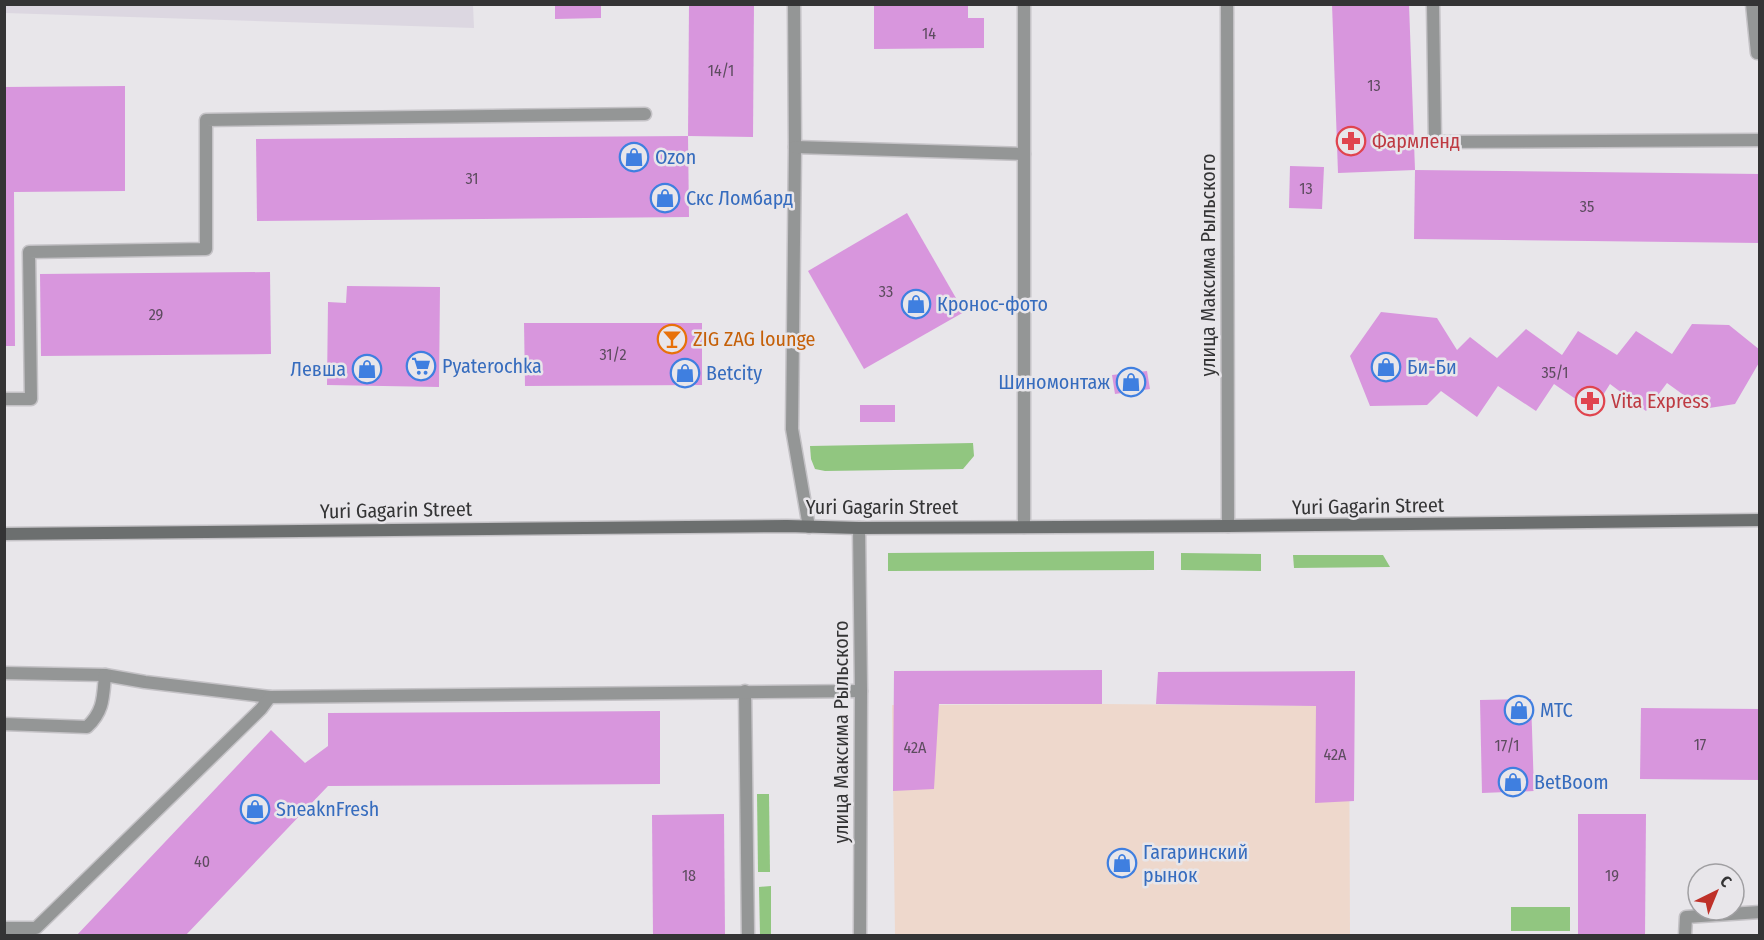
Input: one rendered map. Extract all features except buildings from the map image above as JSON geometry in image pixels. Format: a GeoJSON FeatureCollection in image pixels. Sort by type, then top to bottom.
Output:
{"type":"FeatureCollection","features":[{"type":"Feature","properties":{"kind":"main road","name":"Yuri Gagarin Street"},"geometry":{"type":"LineString","coordinates":[[4,534],[1760,520]]}},
{"type":"Feature","properties":{"kind":"street"},"geometry":{"type":"LineString","coordinates":[[794,4],[792,429],[809,527]]}},
{"type":"Feature","properties":{"kind":"street"},"geometry":{"type":"LineString","coordinates":[[1024,4],[1024,527]]}},
{"type":"Feature","properties":{"kind":"street","name":"улица Максима Рыльского"},"geometry":{"type":"LineString","coordinates":[[1227,4],[1228,526]]}},
{"type":"Feature","properties":{"kind":"street"},"geometry":{"type":"LineString","coordinates":[[1433,4],[1435,142],[1760,140]]}},
{"type":"Feature","properties":{"kind":"street"},"geometry":{"type":"LineString","coordinates":[[1752,4],[1758,53],[1760,53]]}},
{"type":"Feature","properties":{"kind":"street"},"geometry":{"type":"LineString","coordinates":[[4,399],[31,399],[29,252],[206,249],[206,120],[645,114]]}},
{"type":"Feature","properties":{"kind":"street"},"geometry":{"type":"LineString","coordinates":[[795,147],[1024,154]]}},
{"type":"Feature","properties":{"kind":"street","name":"улица Максима Рыльского"},"geometry":{"type":"LineString","coordinates":[[859,528],[860,936]]}},
{"type":"Feature","properties":{"kind":"street"},"geometry":{"type":"LineString","coordinates":[[4,673],[105,675],[270,697],[861,691]]}},
{"type":"Feature","properties":{"kind":"street"},"geometry":{"type":"LineString","coordinates":[[4,724],[87,727],[97,718],[102,702],[105,675]]}},
{"type":"Feature","properties":{"kind":"street"},"geometry":{"type":"LineString","coordinates":[[746,691],[748,936]]}},
{"type":"Feature","properties":{"kind":"street"},"geometry":{"type":"LineString","coordinates":[[4,928],[36,928],[261,709],[270,697]]}},
{"type":"Feature","properties":{"kind":"street"},"geometry":{"type":"LineString","coordinates":[[1685,936],[1686,917],[1760,912]]}},
{"type":"Feature","properties":{"kind":"shaded area"},"geometry":{"type":"Polygon","coordinates":[[[5,4],[473,5],[474,28],[5,13],[5,4]]]}},
{"type":"Feature","properties":{"kind":"shaded area","name":"Гагаринский рынок"},"geometry":{"type":"Polygon","coordinates":[[[1349,704],[1350,935],[895,935],[892,705],[1316,706],[1349,704]]]}},
{"type":"Feature","properties":{"kind":"green space"},"geometry":{"type":"Polygon","coordinates":[[[973,443],[974,456],[963,469],[825,471],[815,469],[810,446],[973,443]]]}},
{"type":"Feature","properties":{"kind":"green space"},"geometry":{"type":"Polygon","coordinates":[[[1154,551],[1154,570],[888,571],[888,553],[1154,551]]]}},
{"type":"Feature","properties":{"kind":"green space"},"geometry":{"type":"Polygon","coordinates":[[[1181,553],[1261,554],[1261,571],[1181,570],[1181,553]]]}},
{"type":"Feature","properties":{"kind":"green space"},"geometry":{"type":"Polygon","coordinates":[[[1293,555],[1383,555],[1390,567],[1294,568],[1293,555]]]}},
{"type":"Feature","properties":{"kind":"green space"},"geometry":{"type":"Polygon","coordinates":[[[757,794],[769,794],[770,872],[758,872],[757,794]]]}},
{"type":"Feature","properties":{"kind":"green space"},"geometry":{"type":"Polygon","coordinates":[[[771,886],[771,935],[760,935],[759,887],[771,886]]]}},
{"type":"Feature","properties":{"kind":"green space"},"geometry":{"type":"Polygon","coordinates":[[[1511,907],[1570,907],[1570,931],[1511,931],[1511,907]]]}},
{"type":"Feature","properties":{"kind":"place","name":"Фармленд"},"geometry":{"type":"Point","coordinates":[1351,141]}},
{"type":"Feature","properties":{"kind":"place","name":"Ozon"},"geometry":{"type":"Point","coordinates":[634,157]}},
{"type":"Feature","properties":{"kind":"place","name":"Скс Ломбард"},"geometry":{"type":"Point","coordinates":[665,198]}},
{"type":"Feature","properties":{"kind":"place","name":"Кронос-фото"},"geometry":{"type":"Point","coordinates":[916,304]}},
{"type":"Feature","properties":{"kind":"place","name":"ZIG ZAG lounge"},"geometry":{"type":"Point","coordinates":[672,339]}},
{"type":"Feature","properties":{"kind":"place","name":"Pyaterochka"},"geometry":{"type":"Point","coordinates":[421,366]}},
{"type":"Feature","properties":{"kind":"place","name":"Би-Би"},"geometry":{"type":"Point","coordinates":[1386,367]}},
{"type":"Feature","properties":{"kind":"place","name":"Левша"},"geometry":{"type":"Point","coordinates":[367,369]}},
{"type":"Feature","properties":{"kind":"place","name":"Betcity"},"geometry":{"type":"Point","coordinates":[685,373]}},
{"type":"Feature","properties":{"kind":"place","name":"Шиномонтаж"},"geometry":{"type":"Point","coordinates":[1131,382]}},
{"type":"Feature","properties":{"kind":"place","name":"Vita Express"},"geometry":{"type":"Point","coordinates":[1590,401]}},
{"type":"Feature","properties":{"kind":"place","name":"МТС"},"geometry":{"type":"Point","coordinates":[1519,710]}},
{"type":"Feature","properties":{"kind":"place","name":"BetBoom"},"geometry":{"type":"Point","coordinates":[1513,782]}},
{"type":"Feature","properties":{"kind":"place","name":"SneaknFresh"},"geometry":{"type":"Point","coordinates":[255,809]}},
{"type":"Feature","properties":{"kind":"place","name":"Гагаринский рынок"},"geometry":{"type":"Point","coordinates":[1122,863]}}]}
